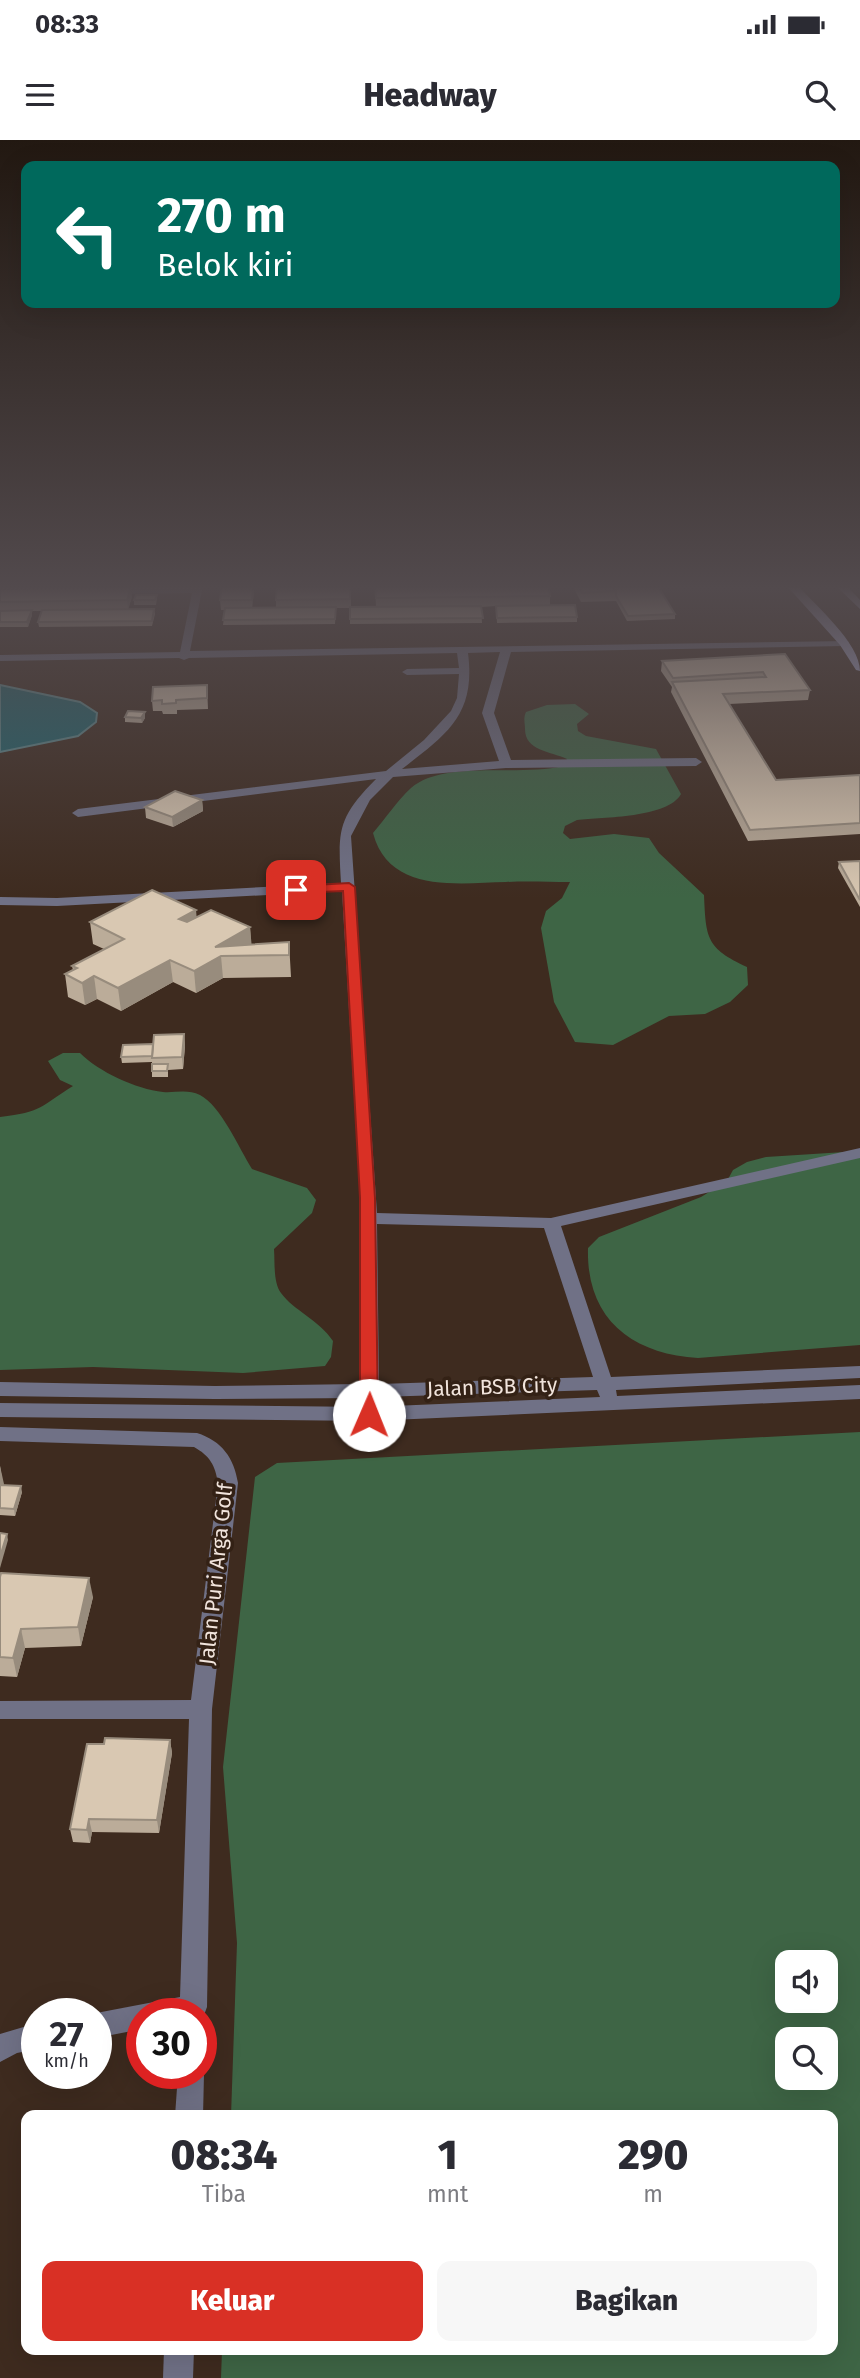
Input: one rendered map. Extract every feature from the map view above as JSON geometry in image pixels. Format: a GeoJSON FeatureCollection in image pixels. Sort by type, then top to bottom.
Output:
{"type":"FeatureCollection","features":[{"type":"Feature","properties":{"kind":"street"},"geometry":{"type":"LineString","coordinates":[[369,1415],[368,1218],[357,985],[345,835],[352,813],[389,774],[451,721],[463,702],[464,689]]}},
{"type":"Feature","properties":{"kind":"street"},"geometry":{"type":"LineString","coordinates":[[495,689],[488,713],[506,764]]}},
{"type":"Feature","properties":{"kind":"street"},"geometry":{"type":"LineString","coordinates":[[78,813],[389,774],[506,764],[696,762]]}},
{"type":"Feature","properties":{"kind":"street"},"geometry":{"type":"LineString","coordinates":[[0,901],[57,902],[349,887]]}},
{"type":"Feature","properties":{"kind":"street"},"geometry":{"type":"LineString","coordinates":[[368,1218],[551,1223],[860,1153]]}},
{"type":"Feature","properties":{"kind":"street"},"geometry":{"type":"LineString","coordinates":[[551,1223],[611,1405]]}},
{"type":"Feature","properties":{"kind":"street","name":"Jalan BSB City"},"geometry":{"type":"LineString","coordinates":[[0,1389],[370,1391],[604,1386],[860,1372]]}},
{"type":"Feature","properties":{"kind":"street","name":"Jalan BSB City"},"geometry":{"type":"LineString","coordinates":[[0,1410],[369,1415],[860,1392]]}},
{"type":"Feature","properties":{"kind":"street","name":"Jalan Puri Arga Golf"},"geometry":{"type":"LineString","coordinates":[[0,1434],[197,1440],[222,1456],[228,1483],[201,1709],[194,1998]]}},
{"type":"Feature","properties":{"kind":"street"},"geometry":{"type":"LineString","coordinates":[[0,1710],[201,1709]]}},
{"type":"Feature","properties":{"kind":"street"},"geometry":{"type":"LineString","coordinates":[[189,2110],[190,2089]]}},
{"type":"Feature","properties":{"kind":"street"},"geometry":{"type":"LineString","coordinates":[[177,2378],[179,2355]]}},
{"type":"Feature","properties":{"kind":"green space"},"geometry":{"type":"Polygon","coordinates":[[[575,704],[589,714],[577,724],[578,731],[586,736],[656,749],[681,794],[674,802],[649,812],[577,820],[565,826],[563,833],[570,839],[614,834],[649,838],[659,853],[704,895],[708,932],[716,947],[747,967],[748,985],[730,1002],[705,1014],[669,1016],[613,1045],[575,1042],[554,1002],[541,928],[546,911],[562,898],[570,882],[428,881],[409,876],[394,867],[381,853],[373,833],[406,793],[425,779],[462,771],[526,770],[563,766],[567,759],[529,742],[525,717],[526,712],[547,705],[575,704]]]}},
{"type":"Feature","properties":{"kind":"green space"},"geometry":{"type":"Polygon","coordinates":[[[63,1053],[80,1053],[107,1073],[141,1087],[200,1095],[215,1108],[252,1169],[307,1188],[316,1200],[312,1213],[274,1249],[275,1272],[281,1293],[321,1327],[333,1341],[331,1357],[325,1366],[243,1373],[93,1367],[0,1370],[0,1117],[33,1111],[73,1086],[60,1080],[48,1061],[63,1053]]]}},
{"type":"Feature","properties":{"kind":"green space"},"geometry":{"type":"Polygon","coordinates":[[[860,1151],[860,1345],[698,1358],[674,1355],[634,1340],[618,1328],[605,1313],[595,1295],[589,1273],[588,1248],[599,1237],[701,1197],[727,1181],[733,1170],[747,1162],[766,1157],[860,1151]]]}},
{"type":"Feature","properties":{"kind":"green space"},"geometry":{"type":"Polygon","coordinates":[[[860,1432],[860,2378],[221,2378],[222,2355],[838,2355],[838,2110],[231,2110],[237,1943],[223,1767],[255,1477],[277,1463],[860,1432]]]}},
{"type":"Feature","properties":{"kind":"water"},"geometry":{"type":"Polygon","coordinates":[[[0,689],[21,689],[80,702],[97,713],[96,722],[78,736],[0,752],[0,689]]]}},
{"type":"Feature","properties":{"kind":"building"},"geometry":{"type":"Polygon","coordinates":[[[153,689],[207,689],[207,698],[176,700],[176,703],[162,704],[162,700],[152,701],[153,689]]]}},
{"type":"Feature","properties":{"kind":"building"},"geometry":{"type":"Polygon","coordinates":[[[676,689],[810,689],[723,694],[776,780],[860,775],[860,823],[750,830],[676,689]]]}},
{"type":"Feature","properties":{"kind":"building"},"geometry":{"type":"Polygon","coordinates":[[[128,711],[145,712],[141,718],[125,717],[128,711]]]}},
{"type":"Feature","properties":{"kind":"building"},"geometry":{"type":"Polygon","coordinates":[[[175,791],[202,800],[172,817],[145,807],[175,791]]]}},
{"type":"Feature","properties":{"kind":"building"},"geometry":{"type":"Polygon","coordinates":[[[860,861],[860,900],[839,862],[860,861]]]}},
{"type":"Feature","properties":{"kind":"building"},"geometry":{"type":"Polygon","coordinates":[[[152,890],[196,910],[179,919],[187,922],[211,910],[250,927],[215,947],[289,942],[289,955],[221,956],[194,971],[170,960],[118,988],[94,976],[82,983],[65,974],[77,968],[72,966],[124,939],[90,922],[152,890]]]}},
{"type":"Feature","properties":{"kind":"building"},"geometry":{"type":"Polygon","coordinates":[[[184,1034],[182,1057],[152,1058],[154,1035],[184,1034]]]}},
{"type":"Feature","properties":{"kind":"building"},"geometry":{"type":"Polygon","coordinates":[[[153,1044],[152,1056],[121,1057],[123,1045],[153,1044]]]}},
{"type":"Feature","properties":{"kind":"building"},"geometry":{"type":"Polygon","coordinates":[[[152,1064],[168,1064],[167,1071],[152,1071],[152,1064]]]}},
{"type":"Feature","properties":{"kind":"building"},"geometry":{"type":"Polygon","coordinates":[[[0,1485],[21,1486],[14,1509],[0,1508],[0,1485]]]}},
{"type":"Feature","properties":{"kind":"building"},"geometry":{"type":"Polygon","coordinates":[[[0,1533],[7,1534],[0,1557],[0,1533]]]}},
{"type":"Feature","properties":{"kind":"building"},"geometry":{"type":"Polygon","coordinates":[[[1,1573],[89,1578],[78,1627],[21,1629],[13,1658],[0,1657],[1,1573]]]}},
{"type":"Feature","properties":{"kind":"building"},"geometry":{"type":"Polygon","coordinates":[[[105,1738],[170,1740],[157,1820],[89,1819],[87,1830],[70,1829],[87,1744],[104,1744],[105,1738]]]}},
{"type":"Feature","properties":{"kind":"route"},"geometry":{"type":"LineString","coordinates":[[296,890],[349,887],[368,1198],[369,1415]]}}]}
